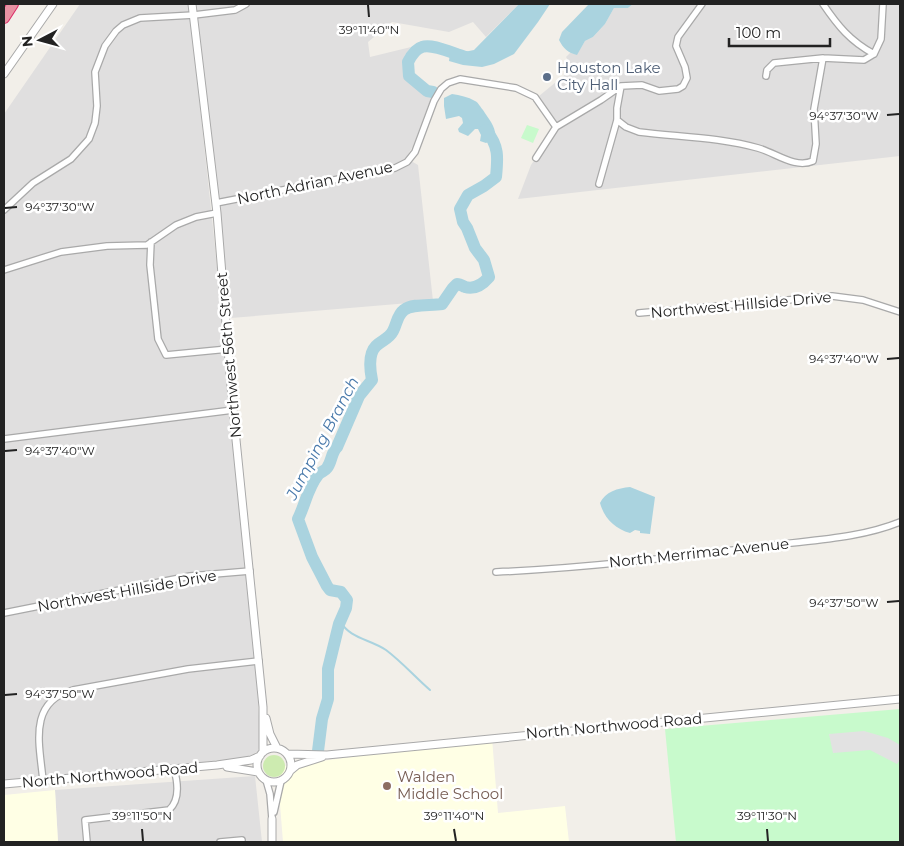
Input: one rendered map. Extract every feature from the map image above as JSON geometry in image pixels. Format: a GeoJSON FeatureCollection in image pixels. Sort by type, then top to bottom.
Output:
{"type":"FeatureCollection","features":[{"type":"Feature","properties":{"kind":"highway"},"geometry":{"type":"LineString","coordinates":[[4,18],[13,4]]}},
{"type":"Feature","properties":{"kind":"street"},"geometry":{"type":"LineString","coordinates":[[4,74],[53,4]]}},
{"type":"Feature","properties":{"kind":"street","name":"Northwest 56th Street"},"geometry":{"type":"LineString","coordinates":[[192,4],[218,213],[233,410],[263,707],[261,754]]}},
{"type":"Feature","properties":{"kind":"street"},"geometry":{"type":"LineString","coordinates":[[4,210],[33,183],[71,160],[89,139],[95,123],[97,106],[95,72],[105,46],[123,25],[140,18],[194,15],[235,10],[246,4]]}},
{"type":"Feature","properties":{"kind":"street"},"geometry":{"type":"LineString","coordinates":[[536,158],[556,127],[621,86],[642,85],[659,91],[678,89],[683,86],[686,78],[685,67],[676,46],[678,37],[694,12],[702,4]]}},
{"type":"Feature","properties":{"kind":"street"},"geometry":{"type":"LineString","coordinates":[[823,4],[846,35],[861,47],[874,54]]}},
{"type":"Feature","properties":{"kind":"street"},"geometry":{"type":"LineString","coordinates":[[766,76],[768,70],[774,64],[823,58],[864,60],[874,54],[881,39],[883,4]]}},
{"type":"Feature","properties":{"kind":"street"},"geometry":{"type":"LineString","coordinates":[[617,120],[626,127],[639,132],[734,142],[761,149],[793,163],[806,164],[813,161],[816,144],[814,109],[823,58]]}},
{"type":"Feature","properties":{"kind":"street","name":"North Adrian Avenue"},"geometry":{"type":"LineString","coordinates":[[216,203],[395,168],[407,162],[415,152],[434,101],[441,89],[448,83],[460,79],[516,88],[539,101],[556,127]]}},
{"type":"Feature","properties":{"kind":"street"},"geometry":{"type":"LineString","coordinates":[[599,184],[617,120],[621,86]]}},
{"type":"Feature","properties":{"kind":"street","name":"North Adrian Avenue"},"geometry":{"type":"LineString","coordinates":[[4,270],[61,252],[106,246],[142,246],[176,225],[196,217],[218,213]]}},
{"type":"Feature","properties":{"kind":"street"},"geometry":{"type":"LineString","coordinates":[[151,242],[150,265],[158,339],[166,355],[228,349]]}},
{"type":"Feature","properties":{"kind":"street","name":"Northwest Hillside Drive"},"geometry":{"type":"LineString","coordinates":[[639,313],[832,296],[863,300],[900,312]]}},
{"type":"Feature","properties":{"kind":"street"},"geometry":{"type":"LineString","coordinates":[[4,439],[233,410]]}},
{"type":"Feature","properties":{"kind":"street","name":"North Merrimac Avenue"},"geometry":{"type":"LineString","coordinates":[[496,572],[544,570],[679,557],[852,535],[900,522]]}},
{"type":"Feature","properties":{"kind":"street","name":"Northwest Hillside Drive"},"geometry":{"type":"LineString","coordinates":[[4,613],[190,576],[250,571]]}},
{"type":"Feature","properties":{"kind":"street"},"geometry":{"type":"LineString","coordinates":[[43,781],[39,724],[44,710],[51,701],[59,696],[73,690],[188,669],[259,661]]}},
{"type":"Feature","properties":{"kind":"street","name":"North Northwood Road"},"geometry":{"type":"LineString","coordinates":[[288,754],[327,755],[900,699]]}},
{"type":"Feature","properties":{"kind":"street","name":"Northwest 56th Street"},"geometry":{"type":"LineString","coordinates":[[263,707],[270,734],[277,748]]}},
{"type":"Feature","properties":{"kind":"street"},"geometry":{"type":"LineString","coordinates":[[272,748],[277,748],[288,754],[291,759],[291,771],[285,779],[276,783],[266,780],[258,772],[257,766],[261,754],[272,748]]}},
{"type":"Feature","properties":{"kind":"street","name":"North Northwood Road"},"geometry":{"type":"LineString","coordinates":[[4,784],[216,765],[251,760],[261,754]]}},
{"type":"Feature","properties":{"kind":"street","name":"North Northwood Road"},"geometry":{"type":"LineString","coordinates":[[291,771],[297,765],[327,755]]}},
{"type":"Feature","properties":{"kind":"street","name":"North Northwood Road"},"geometry":{"type":"LineString","coordinates":[[216,765],[258,772]]}},
{"type":"Feature","properties":{"kind":"street"},"geometry":{"type":"LineString","coordinates":[[87,842],[85,820],[169,810],[175,802],[177,795],[174,769]]}},
{"type":"Feature","properties":{"kind":"street"},"geometry":{"type":"LineString","coordinates":[[266,780],[270,794],[272,842]]}},
{"type":"Feature","properties":{"kind":"street"},"geometry":{"type":"LineString","coordinates":[[272,819],[281,781]]}},
{"type":"Feature","properties":{"kind":"street"},"geometry":{"type":"LineString","coordinates":[[220,842],[242,840]]}},
{"type":"Feature","properties":{"kind":"shaded area"},"geometry":{"type":"Polygon","coordinates":[[[80,4],[189,4],[254,646],[261,745],[257,752],[245,758],[4,781],[4,114],[80,4]]]}},
{"type":"Feature","properties":{"kind":"shaded area"},"geometry":{"type":"Polygon","coordinates":[[[196,4],[519,4],[486,37],[473,22],[449,32],[392,22],[368,42],[370,57],[411,47],[403,61],[404,75],[408,81],[432,96],[413,146],[406,158],[418,165],[433,301],[231,318],[196,4]]]}},
{"type":"Feature","properties":{"kind":"shaded area"},"geometry":{"type":"Polygon","coordinates":[[[633,4],[900,4],[900,156],[518,199],[531,165],[557,127],[557,122],[539,96],[573,68],[566,57],[570,53],[577,54],[585,41],[593,37],[605,24],[614,8],[628,8],[633,4]]]}},
{"type":"Feature","properties":{"kind":"shaded area"},"geometry":{"type":"Polygon","coordinates":[[[864,731],[888,738],[900,745],[900,760],[897,764],[870,750],[833,753],[829,734],[864,731]]]}},
{"type":"Feature","properties":{"kind":"shaded area","name":"Walden Middle School"},"geometry":{"type":"Polygon","coordinates":[[[492,738],[498,813],[565,806],[569,842],[283,842],[277,767],[492,738]]]}},
{"type":"Feature","properties":{"kind":"shaded area"},"geometry":{"type":"Polygon","coordinates":[[[255,776],[262,842],[58,842],[55,790],[255,776]]]}},
{"type":"Feature","properties":{"kind":"shaded area"},"geometry":{"type":"Polygon","coordinates":[[[55,790],[58,842],[4,842],[4,795],[55,790]]]}},
{"type":"Feature","properties":{"kind":"green space"},"geometry":{"type":"Polygon","coordinates":[[[527,125],[539,129],[533,143],[521,138],[527,125]]]}},
{"type":"Feature","properties":{"kind":"green space"},"geometry":{"type":"Polygon","coordinates":[[[900,709],[900,842],[676,842],[665,729],[900,709]]]}},
{"type":"Feature","properties":{"kind":"green space"},"geometry":{"type":"Polygon","coordinates":[[[274,755],[282,758],[285,766],[282,774],[274,777],[266,774],[263,766],[266,758],[274,755]]]}},
{"type":"Feature","properties":{"kind":"water"},"geometry":{"type":"Polygon","coordinates":[[[519,4],[550,4],[514,54],[494,64],[482,67],[449,61],[450,53],[453,50],[464,52],[474,50],[519,4]]]}},
{"type":"Feature","properties":{"kind":"water"},"geometry":{"type":"Polygon","coordinates":[[[589,4],[633,4],[628,8],[614,8],[605,24],[593,37],[585,41],[577,55],[566,50],[559,40],[562,32],[589,4]]]}},
{"type":"Feature","properties":{"kind":"water"},"geometry":{"type":"Polygon","coordinates":[[[452,94],[467,97],[478,104],[494,129],[494,143],[480,141],[481,135],[478,129],[475,129],[468,136],[459,132],[458,129],[463,123],[462,118],[459,116],[446,119],[444,98],[452,94]]]}},
{"type":"Feature","properties":{"kind":"water"},"geometry":{"type":"Polygon","coordinates":[[[630,487],[655,497],[650,534],[640,533],[640,531],[635,530],[630,533],[620,529],[607,518],[602,508],[600,503],[609,493],[630,487]]]}},
{"type":"Feature","properties":{"kind":"waterway","name":"Jumping Branch"},"geometry":{"type":"LineString","coordinates":[[433,92],[427,91],[409,76],[408,62],[415,51],[422,47],[431,46],[466,57]]}},
{"type":"Feature","properties":{"kind":"waterway","name":"Jumping Branch"},"geometry":{"type":"LineString","coordinates":[[318,751],[322,719],[328,699],[328,669],[347,600],[341,592],[330,590],[327,586],[312,557],[298,519],[315,480],[329,465],[359,396],[372,380],[370,362],[373,349],[391,334],[398,317],[412,306],[442,304],[457,284],[469,288],[475,287],[489,277],[484,260],[475,248],[463,222],[460,209],[468,195],[496,177],[497,152],[486,130]]}},
{"type":"Feature","properties":{"kind":"waterway"},"geometry":{"type":"LineString","coordinates":[[340,621],[349,632],[380,646],[398,659],[430,690]]}},
{"type":"Feature","properties":{"kind":"place","name":"Houston Lake City Hall"},"geometry":{"type":"Point","coordinates":[547,77]}},
{"type":"Feature","properties":{"kind":"place","name":"Walden Middle School"},"geometry":{"type":"Point","coordinates":[387,786]}}]}
